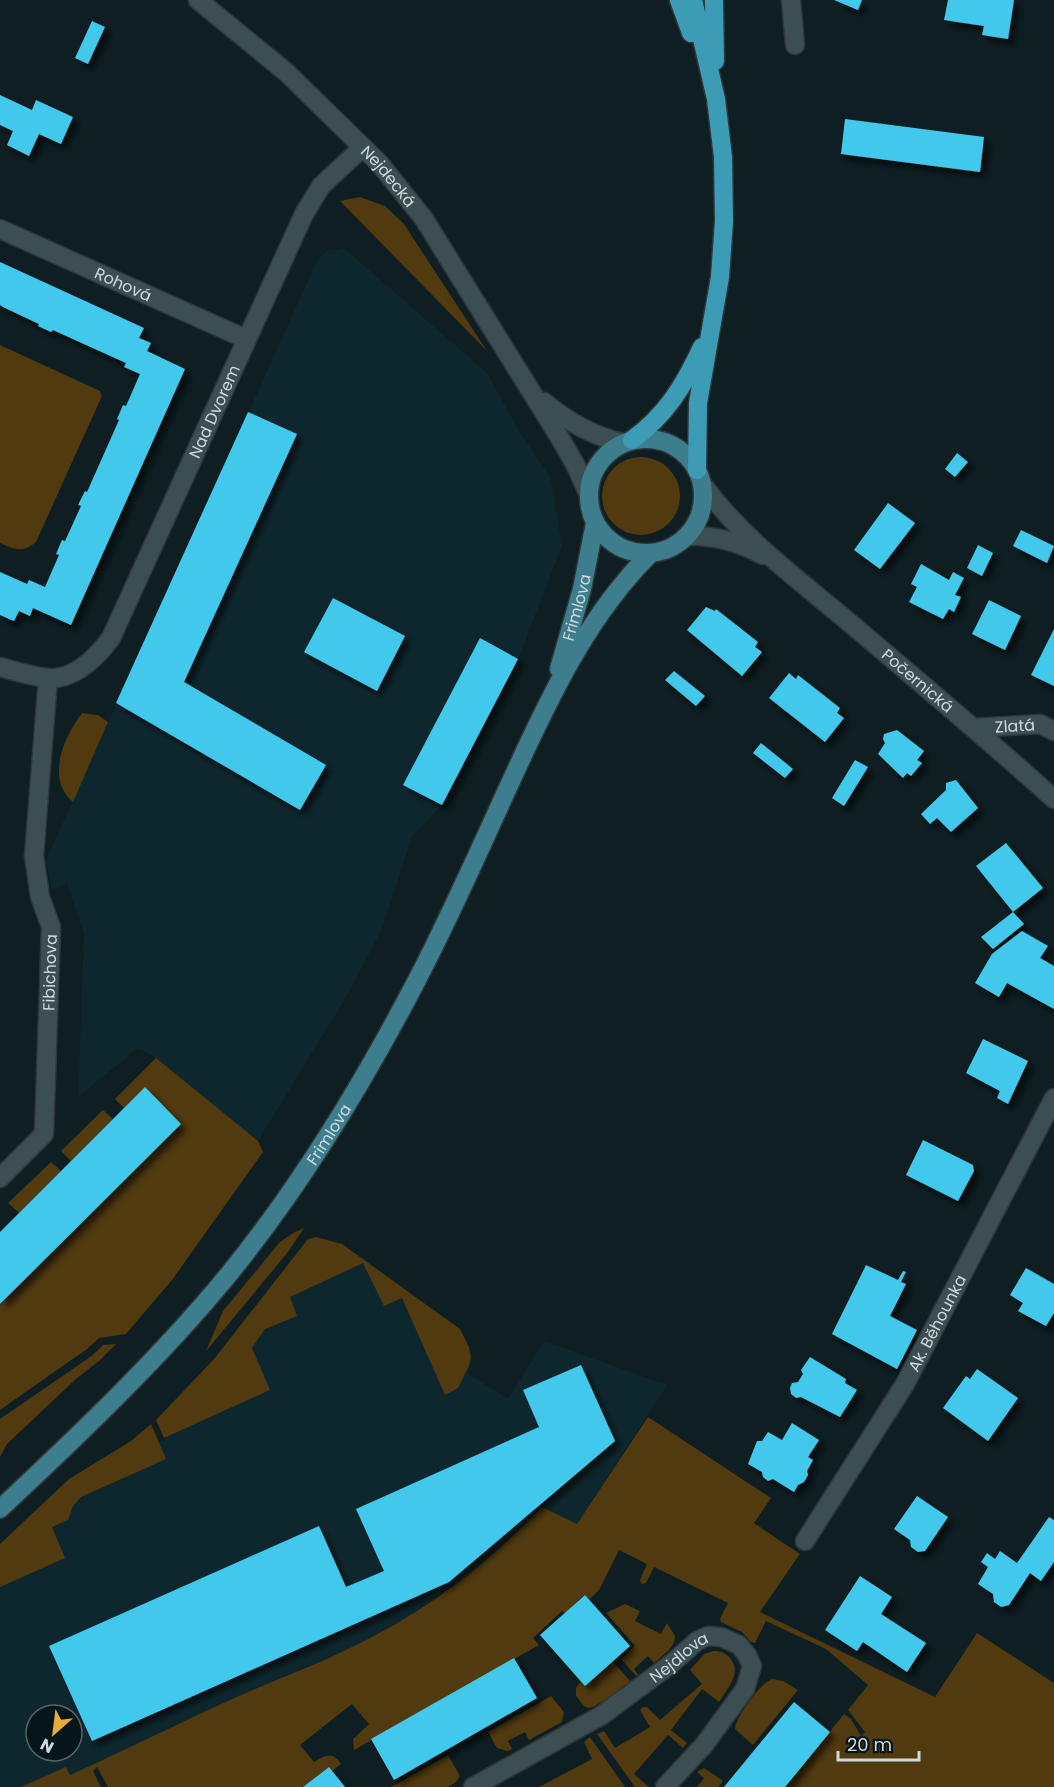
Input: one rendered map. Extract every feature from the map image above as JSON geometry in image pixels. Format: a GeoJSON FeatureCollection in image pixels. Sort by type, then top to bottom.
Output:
{"type":"FeatureCollection","features":[{"type":"Feature","properties":{"kind":"highway"},"geometry":{"type":"LineString","coordinates":[[679,0],[716,99]]}},
{"type":"Feature","properties":{"kind":"highway"},"geometry":{"type":"LineString","coordinates":[[693,0],[716,99]]}},
{"type":"Feature","properties":{"kind":"highway"},"geometry":{"type":"LineString","coordinates":[[700,477],[698,403],[720,277],[724,221],[723,157],[716,99],[714,0]]}},
{"type":"Feature","properties":{"kind":"highway"},"geometry":{"type":"LineString","coordinates":[[627,442],[651,426],[666,410],[711,330]]}},
{"type":"Feature","properties":{"kind":"main road"},"geometry":{"type":"LineString","coordinates":[[651,439],[670,444],[686,454],[700,477],[704,503],[698,521],[688,536],[670,548],[651,554],[634,552],[619,546],[605,536],[595,523],[590,509],[591,479],[598,464],[609,452],[627,442],[651,439]]}},
{"type":"Feature","properties":{"kind":"main road","name":"Frimlova"},"geometry":{"type":"LineString","coordinates":[[553,691],[582,589],[595,523]]}},
{"type":"Feature","properties":{"kind":"main road","name":"Frimlova"},"geometry":{"type":"LineString","coordinates":[[0,1509],[157,1355],[236,1265],[299,1180],[363,1077],[418,977],[553,691],[609,601],[651,554]]}},
{"type":"Feature","properties":{"kind":"street","name":"Nejdecká"},"geometry":{"type":"LineString","coordinates":[[198,0],[286,72],[380,165],[424,219],[576,466],[589,495]]}},
{"type":"Feature","properties":{"kind":"street"},"geometry":{"type":"LineString","coordinates":[[791,0],[795,45]]}},
{"type":"Feature","properties":{"kind":"street","name":"Nad Dvorem"},"geometry":{"type":"LineString","coordinates":[[48,678],[70,674],[87,664],[100,653],[111,638],[304,214],[321,186],[363,147]]}},
{"type":"Feature","properties":{"kind":"street","name":"Rohová"},"geometry":{"type":"LineString","coordinates":[[0,229],[246,339]]}},
{"type":"Feature","properties":{"kind":"street","name":"Nejdecká"},"geometry":{"type":"LineString","coordinates":[[531,392],[564,419],[603,438],[627,442]]}},
{"type":"Feature","properties":{"kind":"street","name":"Počernická"},"geometry":{"type":"LineString","coordinates":[[700,477],[720,508],[780,564],[975,728],[1054,799]]}},
{"type":"Feature","properties":{"kind":"street","name":"Počernická"},"geometry":{"type":"LineString","coordinates":[[688,536],[728,540],[752,549],[780,564]]}},
{"type":"Feature","properties":{"kind":"street"},"geometry":{"type":"LineString","coordinates":[[0,667],[48,678]]}},
{"type":"Feature","properties":{"kind":"street","name":"Fibichova"},"geometry":{"type":"LineString","coordinates":[[0,1178],[45,1134],[51,927],[40,897],[34,856],[48,678]]}},
{"type":"Feature","properties":{"kind":"street","name":"Zlatá"},"geometry":{"type":"LineString","coordinates":[[975,728],[1040,724],[1054,731]]}},
{"type":"Feature","properties":{"kind":"street","name":"Ak. Běhounka"},"geometry":{"type":"LineString","coordinates":[[805,1541],[905,1384],[1054,1098]]}},
{"type":"Feature","properties":{"kind":"street","name":"Nejdlova"},"geometry":{"type":"LineString","coordinates":[[473,1787],[602,1715],[671,1664],[697,1641],[708,1636],[722,1637],[739,1645],[752,1666],[745,1689],[704,1745],[665,1787]]}},
{"type":"Feature","properties":{"kind":"shaded area"},"geometry":{"type":"Polygon","coordinates":[[[360,197],[385,206],[404,224],[487,351],[340,201],[360,197]]]}},
{"type":"Feature","properties":{"kind":"shaded area"},"geometry":{"type":"Polygon","coordinates":[[[344,248],[488,374],[517,428],[551,479],[562,546],[518,659],[442,805],[412,837],[382,929],[349,992],[258,1141],[156,1058],[138,1048],[78,1097],[84,934],[67,883],[52,890],[46,860],[316,263],[326,251],[344,248]]]}},
{"type":"Feature","properties":{"kind":"shaded area"},"geometry":{"type":"Polygon","coordinates":[[[0,345],[100,391],[102,396],[36,542],[23,549],[15,549],[0,543],[0,345]]]}},
{"type":"Feature","properties":{"kind":"shaded area"},"geometry":{"type":"Polygon","coordinates":[[[641,457],[656,460],[668,469],[677,481],[680,496],[677,511],[668,523],[656,532],[641,535],[626,532],[614,523],[605,511],[602,496],[605,481],[614,469],[626,460],[641,457]]]}},
{"type":"Feature","properties":{"kind":"shaded area"},"geometry":{"type":"Polygon","coordinates":[[[82,713],[98,715],[108,722],[73,802],[60,781],[60,758],[69,734],[82,713]]]}},
{"type":"Feature","properties":{"kind":"shaded area"},"geometry":{"type":"Polygon","coordinates":[[[156,1058],[258,1141],[263,1152],[172,1280],[126,1334],[99,1338],[87,1349],[0,1410],[0,1305],[181,1124],[145,1088],[124,1108],[115,1099],[156,1058]]]}},
{"type":"Feature","properties":{"kind":"shaded area"},"geometry":{"type":"Polygon","coordinates":[[[103,1110],[113,1119],[71,1161],[61,1151],[103,1110]]]}},
{"type":"Feature","properties":{"kind":"shaded area"},"geometry":{"type":"Polygon","coordinates":[[[51,1162],[61,1171],[19,1213],[8,1203],[51,1162]]]}},
{"type":"Feature","properties":{"kind":"shaded area"},"geometry":{"type":"Polygon","coordinates":[[[304,1228],[288,1252],[206,1351],[223,1311],[280,1242],[304,1228]]]}},
{"type":"Feature","properties":{"kind":"shaded area"},"geometry":{"type":"Polygon","coordinates":[[[316,1237],[342,1244],[460,1329],[471,1357],[458,1388],[445,1395],[402,1298],[384,1306],[363,1263],[290,1297],[297,1316],[265,1329],[252,1348],[270,1390],[164,1438],[156,1420],[214,1359],[308,1239],[316,1237]]]}},
{"type":"Feature","properties":{"kind":"shaded area"},"geometry":{"type":"Polygon","coordinates":[[[335,1241],[460,1329],[471,1357],[467,1373],[508,1399],[544,1341],[667,1385],[577,1524],[542,1507],[512,1539],[469,1574],[411,1615],[353,1647],[239,1696],[44,1787],[0,1787],[0,1565],[79,1493],[152,1450],[215,1389],[335,1241]]]}},
{"type":"Feature","properties":{"kind":"shaded area"},"geometry":{"type":"Polygon","coordinates":[[[116,1344],[7,1444],[0,1457],[0,1419],[93,1355],[103,1345],[116,1344]]]}},
{"type":"Feature","properties":{"kind":"shaded area"},"geometry":{"type":"Polygon","coordinates":[[[648,1417],[771,1498],[754,1523],[800,1554],[760,1612],[935,1697],[977,1633],[1054,1683],[1054,1787],[785,1787],[844,1714],[851,1719],[861,1736],[865,1732],[848,1710],[868,1685],[826,1649],[766,1621],[755,1643],[751,1642],[742,1632],[721,1622],[720,1619],[728,1603],[654,1567],[646,1583],[641,1584],[640,1580],[647,1564],[619,1550],[599,1590],[589,1600],[584,1595],[565,1613],[562,1611],[533,1638],[539,1645],[354,1750],[353,1739],[369,1724],[352,1704],[300,1745],[314,1762],[332,1756],[341,1764],[332,1771],[329,1767],[303,1787],[108,1787],[97,1767],[93,1771],[101,1787],[21,1787],[66,1767],[70,1775],[378,1634],[453,1586],[500,1548],[542,1507],[577,1524],[648,1417]]]}},
{"type":"Feature","properties":{"kind":"shaded area"},"geometry":{"type":"Polygon","coordinates":[[[151,1424],[166,1459],[81,1497],[73,1506],[68,1520],[52,1527],[65,1558],[0,1587],[0,1544],[69,1479],[131,1441],[151,1424]]]}},
{"type":"Feature","properties":{"kind":"shaded area"},"geometry":{"type":"Polygon","coordinates":[[[625,1604],[640,1611],[635,1621],[661,1634],[667,1623],[675,1636],[671,1648],[654,1663],[648,1656],[634,1669],[638,1678],[621,1659],[635,1646],[606,1613],[625,1604]]]}},
{"type":"Feature","properties":{"kind":"shaded area"},"geometry":{"type":"Polygon","coordinates":[[[713,1651],[724,1653],[734,1663],[734,1675],[729,1686],[719,1702],[702,1689],[671,1730],[687,1743],[683,1748],[668,1735],[634,1774],[649,1787],[635,1787],[597,1734],[604,1731],[615,1748],[650,1727],[640,1710],[643,1707],[647,1707],[660,1720],[702,1684],[690,1670],[704,1654],[713,1651]]]}},
{"type":"Feature","properties":{"kind":"shaded area"},"geometry":{"type":"Polygon","coordinates":[[[612,1661],[632,1683],[595,1706],[589,1708],[584,1706],[576,1696],[576,1688],[581,1681],[585,1686],[612,1661]]]}},
{"type":"Feature","properties":{"kind":"shaded area"},"geometry":{"type":"Polygon","coordinates":[[[772,1679],[783,1681],[798,1690],[753,1745],[735,1729],[736,1724],[755,1693],[772,1679]]]}},
{"type":"Feature","properties":{"kind":"shaded area"},"geometry":{"type":"Polygon","coordinates":[[[551,1696],[564,1712],[562,1722],[529,1740],[525,1732],[508,1741],[512,1749],[508,1751],[497,1748],[488,1732],[551,1696]]]}},
{"type":"Feature","properties":{"kind":"shaded area"},"geometry":{"type":"Polygon","coordinates":[[[590,1737],[625,1787],[539,1787],[592,1759],[584,1742],[590,1737]]]}},
{"type":"Feature","properties":{"kind":"shaded area"},"geometry":{"type":"Polygon","coordinates":[[[448,1755],[460,1776],[448,1787],[391,1787],[448,1755]]]}},
{"type":"Feature","properties":{"kind":"shaded area"},"geometry":{"type":"Polygon","coordinates":[[[704,1768],[723,1781],[718,1787],[697,1787],[704,1778],[697,1772],[704,1768]]]}},
{"type":"Feature","properties":{"kind":"building"},"geometry":{"type":"Polygon","coordinates":[[[834,0],[862,0],[858,10],[834,0]]]}},
{"type":"Feature","properties":{"kind":"building"},"geometry":{"type":"Polygon","coordinates":[[[948,0],[1014,0],[1008,39],[982,35],[984,26],[944,20],[948,0]]]}},
{"type":"Feature","properties":{"kind":"building"},"geometry":{"type":"Polygon","coordinates":[[[92,21],[105,27],[88,64],[75,58],[92,21]]]}},
{"type":"Feature","properties":{"kind":"building"},"geometry":{"type":"Polygon","coordinates":[[[0,95],[32,110],[36,100],[73,117],[61,144],[39,134],[29,156],[7,145],[13,131],[0,125],[0,95]]]}},
{"type":"Feature","properties":{"kind":"building"},"geometry":{"type":"Polygon","coordinates":[[[845,119],[984,137],[980,172],[841,154],[845,119]]]}},
{"type":"Feature","properties":{"kind":"building"},"geometry":{"type":"Polygon","coordinates":[[[0,262],[144,328],[139,338],[151,343],[147,351],[185,369],[71,625],[33,608],[30,616],[19,611],[14,621],[0,615],[0,572],[27,584],[29,580],[45,587],[59,555],[56,554],[62,540],[65,541],[81,506],[78,505],[85,491],[87,492],[119,420],[117,419],[123,405],[126,406],[140,374],[124,367],[126,363],[53,330],[51,332],[0,305],[0,262]]]}},
{"type":"Feature","properties":{"kind":"building"},"geometry":{"type":"Polygon","coordinates":[[[248,412],[297,434],[184,682],[326,765],[300,810],[116,703],[248,412]]]}},
{"type":"Feature","properties":{"kind":"building"},"geometry":{"type":"Polygon","coordinates":[[[957,453],[968,462],[955,477],[945,469],[957,453]]]}},
{"type":"Feature","properties":{"kind":"building"},"geometry":{"type":"Polygon","coordinates":[[[888,503],[915,523],[880,569],[854,550],[888,503]]]}},
{"type":"Feature","properties":{"kind":"building"},"geometry":{"type":"Polygon","coordinates":[[[1021,530],[1054,546],[1047,563],[1013,546],[1021,530]]]}},
{"type":"Feature","properties":{"kind":"building"},"geometry":{"type":"Polygon","coordinates":[[[978,545],[993,553],[982,576],[967,568],[978,545]]]}},
{"type":"Feature","properties":{"kind":"building"},"geometry":{"type":"Polygon","coordinates":[[[921,564],[949,580],[953,572],[964,578],[955,595],[961,597],[954,612],[949,609],[943,619],[909,602],[917,587],[911,584],[921,564]]]}},
{"type":"Feature","properties":{"kind":"building"},"geometry":{"type":"Polygon","coordinates":[[[333,598],[405,636],[377,691],[304,652],[333,598]]]}},
{"type":"Feature","properties":{"kind":"building"},"geometry":{"type":"Polygon","coordinates":[[[989,600],[1021,616],[1005,650],[972,634],[989,600]]]}},
{"type":"Feature","properties":{"kind":"building"},"geometry":{"type":"Polygon","coordinates":[[[706,607],[715,611],[716,609],[758,642],[755,647],[762,652],[742,676],[687,630],[706,607]]]}},
{"type":"Feature","properties":{"kind":"building"},"geometry":{"type":"Polygon","coordinates":[[[1054,629],[1054,686],[1031,675],[1054,629]]]}},
{"type":"Feature","properties":{"kind":"building"},"geometry":{"type":"Polygon","coordinates":[[[480,638],[518,659],[442,805],[403,785],[480,638]]]}},
{"type":"Feature","properties":{"kind":"building"},"geometry":{"type":"Polygon","coordinates":[[[674,671],[705,696],[696,706],[665,680],[674,671]]]}},
{"type":"Feature","properties":{"kind":"building"},"geometry":{"type":"Polygon","coordinates":[[[789,673],[796,679],[798,675],[840,708],[837,713],[844,718],[825,742],[769,698],[789,673]]]}},
{"type":"Feature","properties":{"kind":"building"},"geometry":{"type":"Polygon","coordinates":[[[897,730],[924,751],[917,760],[922,763],[911,776],[907,773],[903,778],[878,754],[885,743],[884,734],[897,730]]]}},
{"type":"Feature","properties":{"kind":"building"},"geometry":{"type":"Polygon","coordinates":[[[761,743],[793,769],[785,778],[753,753],[761,743]]]}},
{"type":"Feature","properties":{"kind":"building"},"geometry":{"type":"Polygon","coordinates":[[[855,760],[868,767],[844,806],[832,798],[855,760]]]}},
{"type":"Feature","properties":{"kind":"building"},"geometry":{"type":"Polygon","coordinates":[[[956,780],[978,808],[951,832],[937,818],[930,824],[921,814],[946,790],[946,783],[956,780]]]}},
{"type":"Feature","properties":{"kind":"building"},"geometry":{"type":"Polygon","coordinates":[[[1006,843],[1043,888],[1013,912],[976,866],[1006,843]]]}},
{"type":"Feature","properties":{"kind":"building"},"geometry":{"type":"Polygon","coordinates":[[[1013,912],[1024,924],[993,949],[981,937],[1013,912]]]}},
{"type":"Feature","properties":{"kind":"building"},"geometry":{"type":"Polygon","coordinates":[[[1022,931],[1048,946],[1040,958],[1054,966],[1054,1009],[1007,983],[999,997],[975,983],[992,954],[1022,931]]]}},
{"type":"Feature","properties":{"kind":"building"},"geometry":{"type":"Polygon","coordinates":[[[983,1039],[1028,1061],[1008,1104],[997,1098],[1000,1091],[966,1073],[983,1039]]]}},
{"type":"Feature","properties":{"kind":"building"},"geometry":{"type":"Polygon","coordinates":[[[145,1087],[181,1124],[0,1304],[0,1232],[145,1087]]]}},
{"type":"Feature","properties":{"kind":"building"},"geometry":{"type":"Polygon","coordinates":[[[923,1140],[973,1165],[974,1171],[958,1201],[906,1175],[923,1140]]]}},
{"type":"Feature","properties":{"kind":"building"},"geometry":{"type":"Polygon","coordinates":[[[866,1265],[898,1280],[903,1271],[906,1272],[901,1282],[906,1284],[890,1316],[917,1330],[897,1369],[832,1334],[866,1265]]]}},
{"type":"Feature","properties":{"kind":"building"},"geometry":{"type":"Polygon","coordinates":[[[1026,1268],[1054,1284],[1054,1313],[1046,1326],[1018,1311],[1023,1303],[1010,1295],[1026,1268]]]}},
{"type":"Feature","properties":{"kind":"building"},"geometry":{"type":"Polygon","coordinates":[[[810,1357],[846,1379],[845,1383],[857,1390],[840,1417],[791,1394],[792,1383],[798,1382],[803,1374],[801,1370],[810,1357]]]}},
{"type":"Feature","properties":{"kind":"building"},"geometry":{"type":"Polygon","coordinates":[[[581,1365],[615,1441],[449,1582],[92,1741],[84,1723],[84,1703],[75,1703],[49,1646],[319,1526],[346,1587],[384,1571],[356,1509],[539,1427],[523,1390],[581,1365]]]}},
{"type":"Feature","properties":{"kind":"building"},"geometry":{"type":"Polygon","coordinates":[[[977,1369],[1018,1398],[988,1441],[943,1408],[966,1376],[970,1379],[977,1369]]]}},
{"type":"Feature","properties":{"kind":"building"},"geometry":{"type":"Polygon","coordinates":[[[792,1423],[819,1440],[808,1457],[813,1460],[807,1471],[808,1475],[794,1492],[773,1479],[768,1481],[763,1477],[762,1472],[748,1464],[757,1441],[762,1441],[768,1432],[782,1440],[792,1423]]]}},
{"type":"Feature","properties":{"kind":"building"},"geometry":{"type":"Polygon","coordinates":[[[917,1496],[948,1517],[925,1551],[918,1552],[911,1547],[910,1540],[894,1529],[917,1496]]]}},
{"type":"Feature","properties":{"kind":"building"},"geometry":{"type":"Polygon","coordinates":[[[1049,1517],[1054,1520],[1054,1562],[1041,1581],[1030,1573],[1009,1605],[1001,1607],[994,1602],[993,1594],[978,1584],[988,1567],[981,1562],[987,1553],[995,1559],[1000,1551],[1017,1563],[1049,1517]]]}},
{"type":"Feature","properties":{"kind":"building"},"geometry":{"type":"Polygon","coordinates":[[[860,1576],[892,1597],[881,1614],[926,1643],[907,1672],[863,1642],[857,1651],[825,1630],[860,1576]]]}},
{"type":"Feature","properties":{"kind":"building"},"geometry":{"type":"Polygon","coordinates":[[[585,1595],[630,1646],[585,1686],[540,1635],[585,1595]]]}},
{"type":"Feature","properties":{"kind":"building"},"geometry":{"type":"Polygon","coordinates":[[[514,1658],[537,1698],[394,1780],[371,1739],[514,1658]]]}},
{"type":"Feature","properties":{"kind":"building"},"geometry":{"type":"Polygon","coordinates":[[[794,1702],[830,1732],[785,1787],[724,1787],[794,1702]]]}},
{"type":"Feature","properties":{"kind":"building"},"geometry":{"type":"Polygon","coordinates":[[[329,1767],[345,1787],[303,1787],[329,1767]]]}}]}
